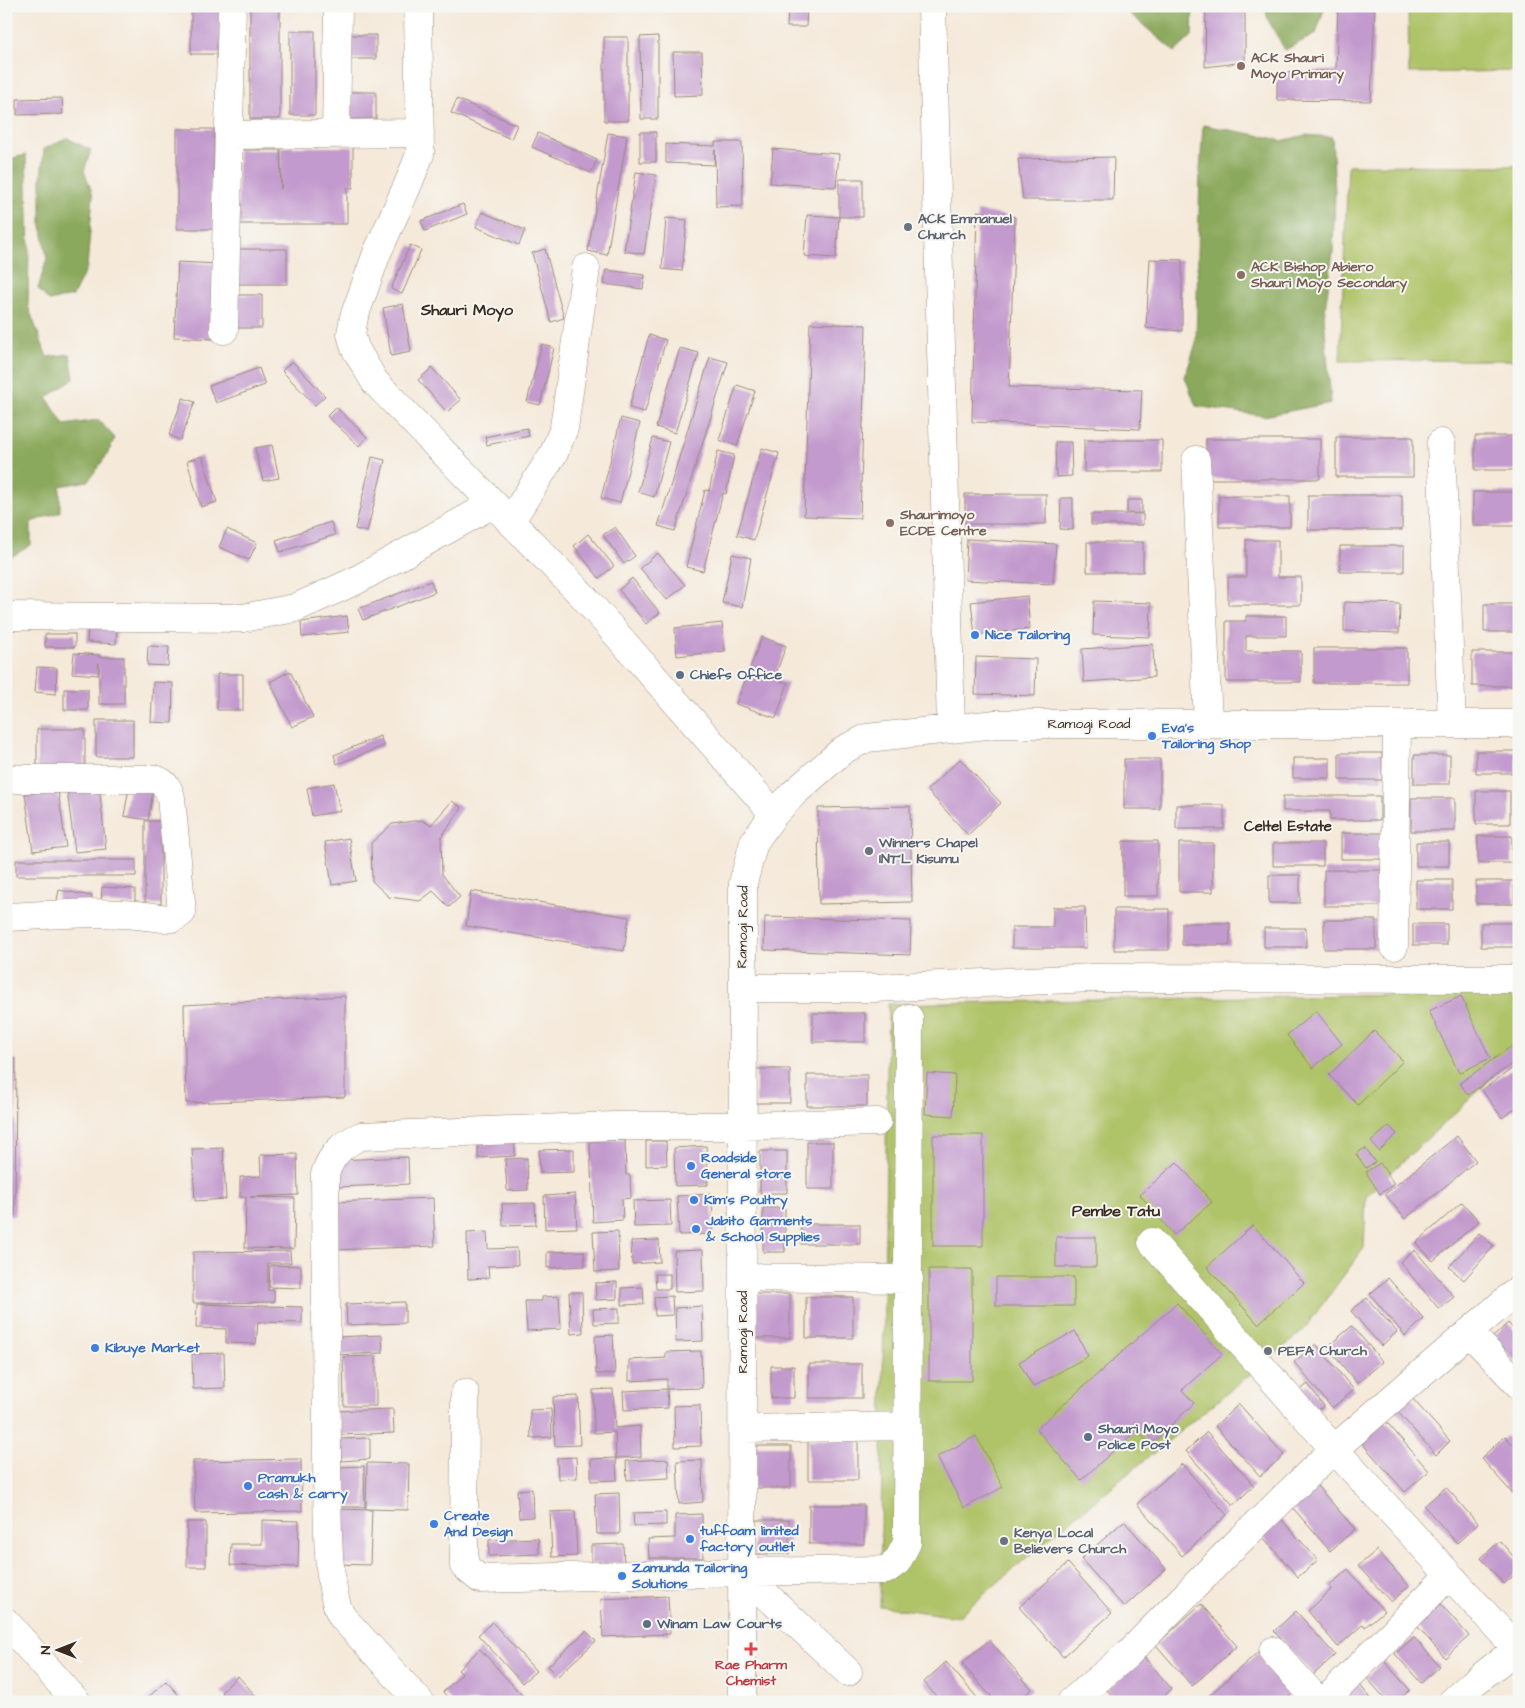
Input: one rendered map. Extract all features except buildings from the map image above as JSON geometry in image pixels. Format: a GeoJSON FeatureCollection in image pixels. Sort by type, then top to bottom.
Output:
{"type":"FeatureCollection","features":[{"type":"Feature","properties":{"kind":"street"},"geometry":{"type":"LineString","coordinates":[[224,330],[232,6]]}},
{"type":"Feature","properties":{"kind":"street"},"geometry":{"type":"LineString","coordinates":[[336,134],[338,6]]}},
{"type":"Feature","properties":{"kind":"street"},"geometry":{"type":"LineString","coordinates":[[418,6],[420,154],[377,253],[354,317],[351,334],[355,348],[375,382],[583,596],[774,814]]}},
{"type":"Feature","properties":{"kind":"street"},"geometry":{"type":"LineString","coordinates":[[932,6],[951,728]]}},
{"type":"Feature","properties":{"kind":"street"},"geometry":{"type":"LineString","coordinates":[[229,135],[420,133]]}},
{"type":"Feature","properties":{"kind":"street"},"geometry":{"type":"LineString","coordinates":[[6,616],[243,618],[295,608],[502,513],[554,453],[564,428],[586,268]]}},
{"type":"Feature","properties":{"kind":"street"},"geometry":{"type":"LineString","coordinates":[[1441,443],[1452,724]]}},
{"type":"Feature","properties":{"kind":"street"},"geometry":{"type":"LineString","coordinates":[[1196,460],[1208,724]]}},
{"type":"Feature","properties":{"kind":"street","name":"Ramogi Road"},"geometry":{"type":"LineString","coordinates":[[742,1702],[743,883],[754,842],[774,814],[794,793],[843,750],[867,738],[996,724],[1519,724]]}},
{"type":"Feature","properties":{"kind":"street"},"geometry":{"type":"LineString","coordinates":[[1394,946],[1397,724]]}},
{"type":"Feature","properties":{"kind":"street"},"geometry":{"type":"LineString","coordinates":[[6,779],[155,779],[162,782],[167,788],[170,798],[182,912],[178,916],[169,919],[126,913],[6,917]]}},
{"type":"Feature","properties":{"kind":"street"},"geometry":{"type":"LineString","coordinates":[[743,988],[874,988],[1093,978],[1519,979]]}},
{"type":"Feature","properties":{"kind":"street"},"geometry":{"type":"LineString","coordinates":[[465,1392],[464,1566],[480,1579],[886,1570],[897,1562],[907,1543],[909,1018]]}},
{"type":"Feature","properties":{"kind":"street"},"geometry":{"type":"LineString","coordinates":[[420,1702],[343,1618],[335,1602],[329,1548],[325,1174],[333,1155],[361,1136],[614,1126],[743,1126],[877,1122]]}},
{"type":"Feature","properties":{"kind":"street"},"geometry":{"type":"LineString","coordinates":[[1152,1242],[1334,1449],[1518,1649],[1472,1684],[1452,1702]]}},
{"type":"Feature","properties":{"kind":"street"},"geometry":{"type":"LineString","coordinates":[[743,1277],[909,1279]]}},
{"type":"Feature","properties":{"kind":"street"},"geometry":{"type":"LineString","coordinates":[[1081,1699],[1334,1449],[1519,1289]]}},
{"type":"Feature","properties":{"kind":"street"},"geometry":{"type":"LineString","coordinates":[[1469,1332],[1519,1385]]}},
{"type":"Feature","properties":{"kind":"street"},"geometry":{"type":"LineString","coordinates":[[743,1429],[908,1426]]}},
{"type":"Feature","properties":{"kind":"street"},"geometry":{"type":"LineString","coordinates":[[742,1572],[848,1672]]}},
{"type":"Feature","properties":{"kind":"street"},"geometry":{"type":"LineString","coordinates":[[1324,1702],[1449,1575]]}},
{"type":"Feature","properties":{"kind":"street"},"geometry":{"type":"LineString","coordinates":[[6,1622],[77,1702]]}},
{"type":"Feature","properties":{"kind":"street"},"geometry":{"type":"LineString","coordinates":[[1273,1651],[1319,1702]]}},
{"type":"Feature","properties":{"kind":"green space"},"geometry":{"type":"Polygon","coordinates":[[[1130,6],[1193,6],[1192,36],[1175,52],[1129,13],[1130,6]]]}},
{"type":"Feature","properties":{"kind":"green space"},"geometry":{"type":"Polygon","coordinates":[[[1265,6],[1325,6],[1316,34],[1285,50],[1268,20],[1265,6]]]}},
{"type":"Feature","properties":{"kind":"green space"},"geometry":{"type":"Polygon","coordinates":[[[1408,6],[1519,6],[1519,71],[1409,73],[1408,6]]]}},
{"type":"Feature","properties":{"kind":"green space"},"geometry":{"type":"Polygon","coordinates":[[[1203,125],[1282,141],[1305,135],[1332,137],[1335,192],[1333,251],[1324,317],[1331,403],[1264,416],[1196,406],[1185,377],[1196,343],[1200,170],[1203,125]]]}},
{"type":"Feature","properties":{"kind":"green space"},"geometry":{"type":"Polygon","coordinates":[[[67,138],[91,150],[84,171],[93,195],[87,267],[73,296],[49,301],[38,289],[47,258],[41,224],[41,178],[44,149],[67,138]]]}},
{"type":"Feature","properties":{"kind":"green space"},"geometry":{"type":"Polygon","coordinates":[[[6,147],[9,159],[26,155],[29,246],[28,306],[47,357],[70,354],[74,378],[47,398],[64,425],[98,420],[115,438],[107,455],[88,481],[60,486],[60,512],[31,522],[31,545],[6,560],[6,147]]]}},
{"type":"Feature","properties":{"kind":"green space"},"geometry":{"type":"Polygon","coordinates":[[[1348,165],[1519,166],[1519,360],[1340,361],[1348,165]]]}},
{"type":"Feature","properties":{"kind":"green space"},"geometry":{"type":"Polygon","coordinates":[[[1507,992],[1519,1007],[1519,1053],[1366,1196],[1364,1248],[1302,1332],[1054,1534],[958,1617],[880,1606],[888,1004],[1507,992]]]}},
{"type":"Feature","properties":{"kind":"place","name":"ACK Shauri Moyo Primary"},"geometry":{"type":"Point","coordinates":[1241,66]}},
{"type":"Feature","properties":{"kind":"place","name":"ACK Emmanuel Church"},"geometry":{"type":"Point","coordinates":[908,227]}},
{"type":"Feature","properties":{"kind":"place","name":"ACK Bishop Abiero Shauri Moyo Secondary"},"geometry":{"type":"Point","coordinates":[1241,275]}},
{"type":"Feature","properties":{"kind":"place","name":"Shaurimoyo ECDE Centre"},"geometry":{"type":"Point","coordinates":[890,523]}},
{"type":"Feature","properties":{"kind":"place","name":"Nice Tailoring"},"geometry":{"type":"Point","coordinates":[975,635]}},
{"type":"Feature","properties":{"kind":"place","name":"Chiefs Office"},"geometry":{"type":"Point","coordinates":[680,675]}},
{"type":"Feature","properties":{"kind":"place","name":"Eva's Tailoring Shop"},"geometry":{"type":"Point","coordinates":[1152,736]}},
{"type":"Feature","properties":{"kind":"place","name":"Winners Chapel INT'L Kisumu"},"geometry":{"type":"Point","coordinates":[869,851]}},
{"type":"Feature","properties":{"kind":"place","name":"Roadside General store"},"geometry":{"type":"Point","coordinates":[691,1166]}},
{"type":"Feature","properties":{"kind":"place","name":"Kim's Poultry"},"geometry":{"type":"Point","coordinates":[694,1200]}},
{"type":"Feature","properties":{"kind":"place","name":"Jabito Garments & School Supplies"},"geometry":{"type":"Point","coordinates":[696,1229]}},
{"type":"Feature","properties":{"kind":"place","name":"Kibuye Market"},"geometry":{"type":"Point","coordinates":[95,1348]}},
{"type":"Feature","properties":{"kind":"place","name":"PEFA Church"},"geometry":{"type":"Point","coordinates":[1268,1351]}},
{"type":"Feature","properties":{"kind":"place","name":"Shauri Moyo Police Post"},"geometry":{"type":"Point","coordinates":[1088,1437]}},
{"type":"Feature","properties":{"kind":"place","name":"Pramukh cash & carry"},"geometry":{"type":"Point","coordinates":[248,1486]}},
{"type":"Feature","properties":{"kind":"place","name":"Create And Design"},"geometry":{"type":"Point","coordinates":[434,1524]}},
{"type":"Feature","properties":{"kind":"place","name":"tuffoam limited factory outlet"},"geometry":{"type":"Point","coordinates":[690,1539]}},
{"type":"Feature","properties":{"kind":"place","name":"Kenya Local Believers Church"},"geometry":{"type":"Point","coordinates":[1004,1541]}},
{"type":"Feature","properties":{"kind":"place","name":"Zamunda Tailoring Solutions"},"geometry":{"type":"Point","coordinates":[622,1576]}},
{"type":"Feature","properties":{"kind":"place","name":"Winam Law Courts"},"geometry":{"type":"Point","coordinates":[647,1624]}},
{"type":"Feature","properties":{"kind":"place","name":"Rae Pharm Chemist"},"geometry":{"type":"Point","coordinates":[751,1649]}},
{"type":"Feature","properties":{"kind":"district","name":"Shauri Moyo"},"geometry":{"type":"Point","coordinates":[467,310]}},
{"type":"Feature","properties":{"kind":"district","name":"Celtel Estate"},"geometry":{"type":"Point","coordinates":[1288,826]}},
{"type":"Feature","properties":{"kind":"district","name":"Pembe Tatu"},"geometry":{"type":"Point","coordinates":[1116,1211]}}]}
